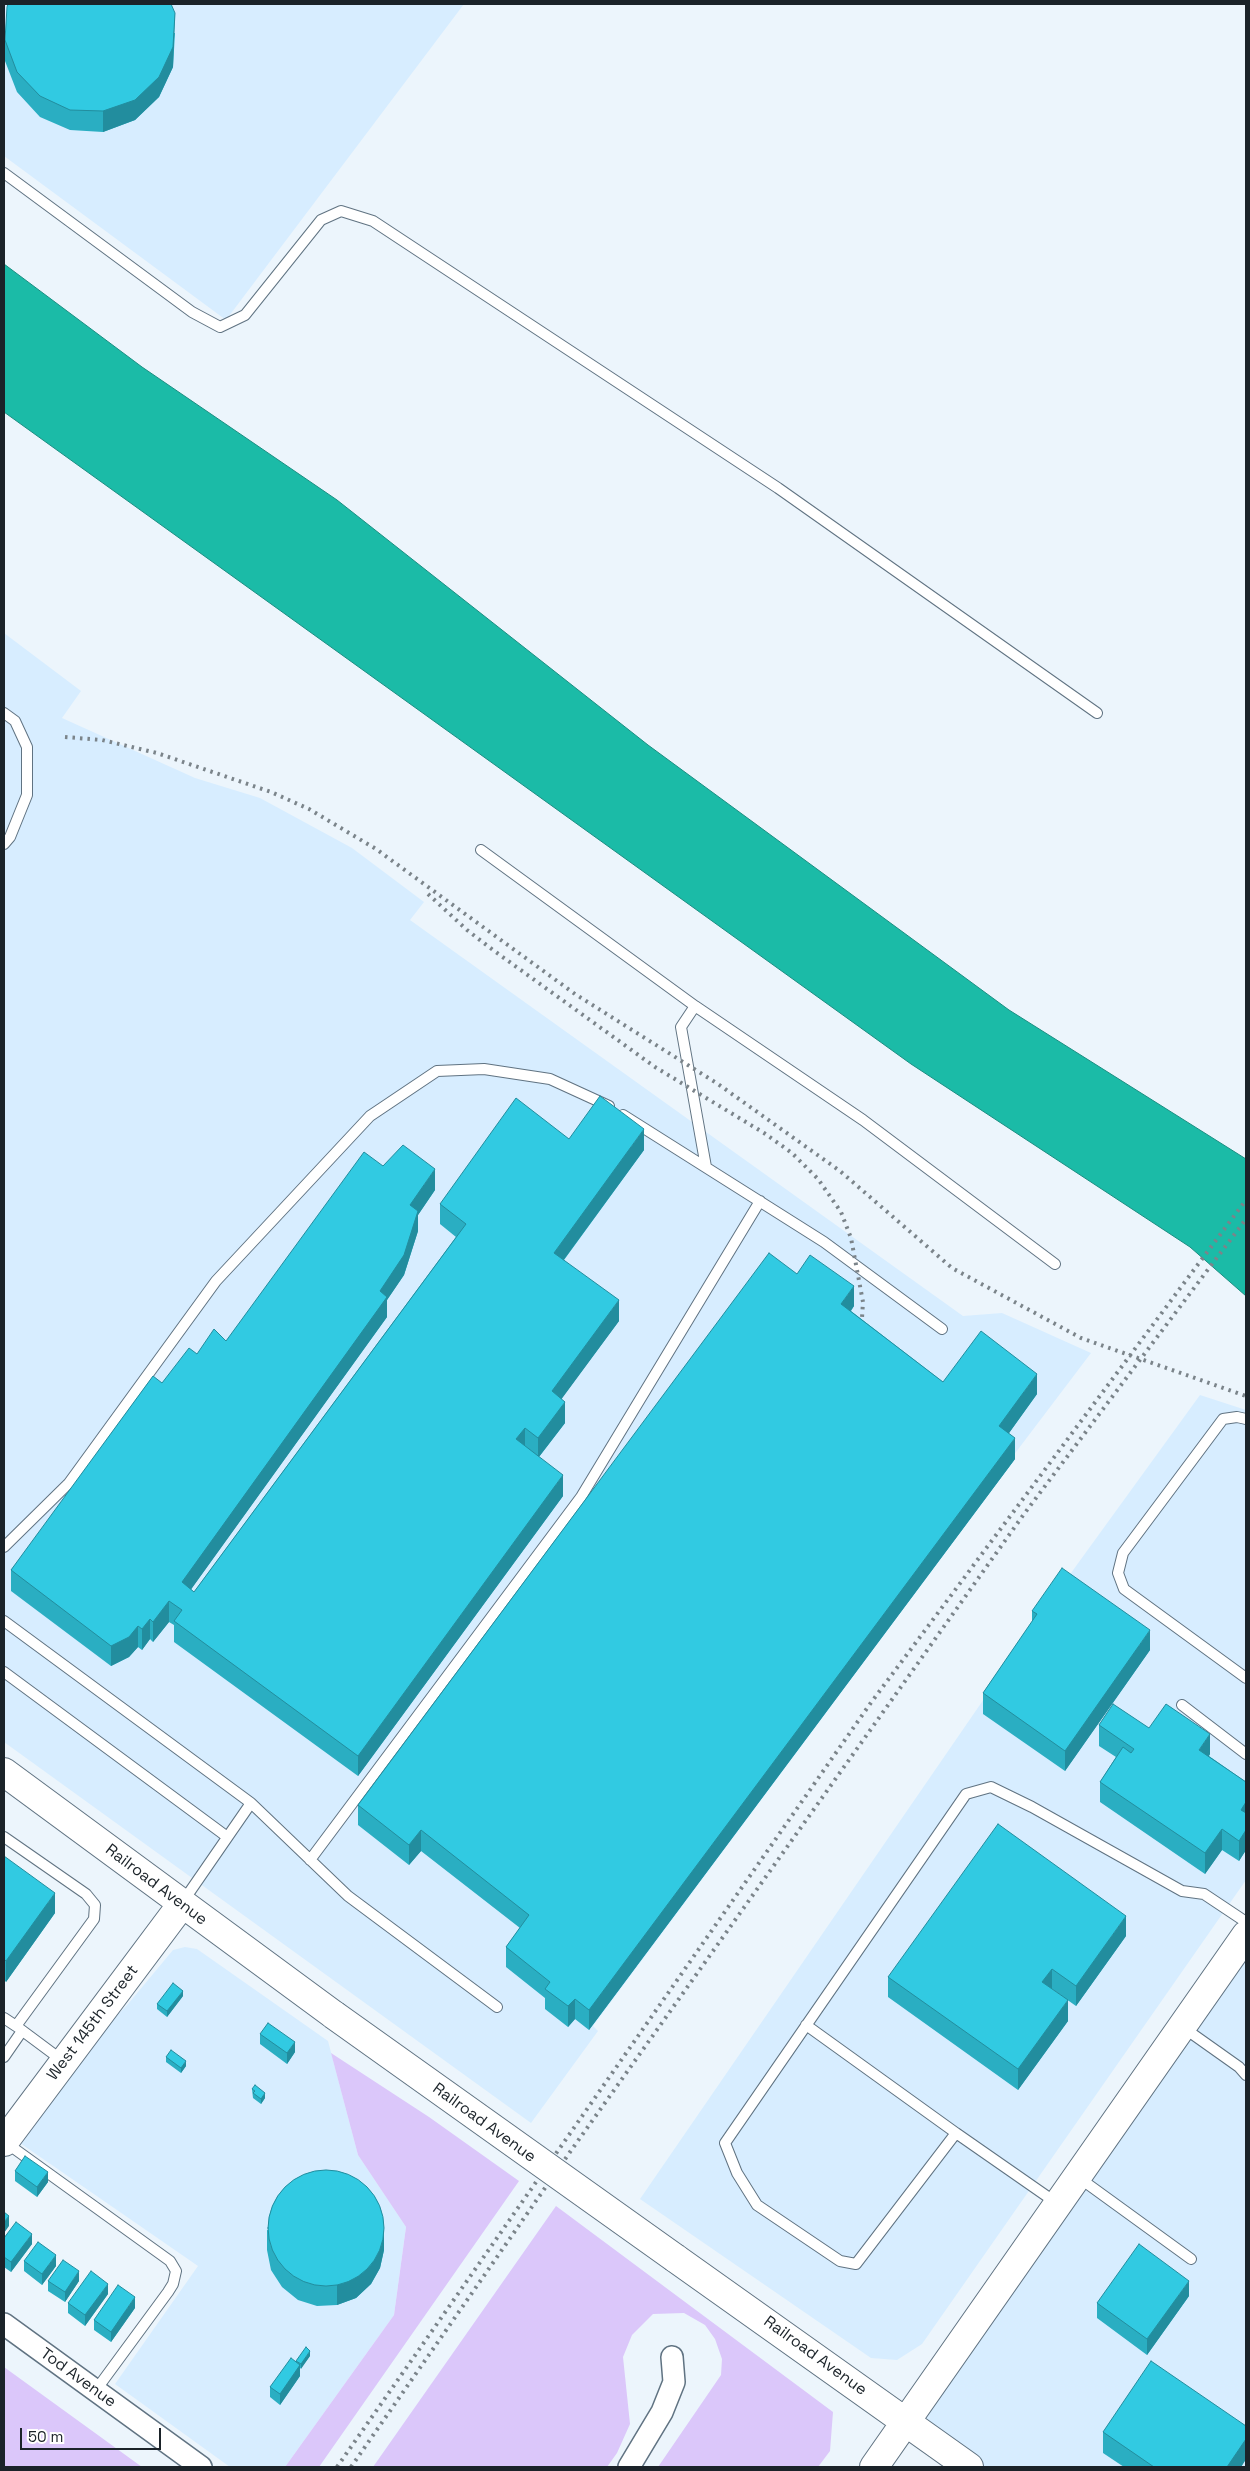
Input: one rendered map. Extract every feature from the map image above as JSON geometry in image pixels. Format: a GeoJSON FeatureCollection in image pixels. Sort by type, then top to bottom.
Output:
{"type":"FeatureCollection","features":[{"type":"Feature","properties":{"kind":"street","name":"Railroad Avenue"},"geometry":{"type":"LineString","coordinates":[[4,1772],[334,2015],[969,2467]]}},
{"type":"Feature","properties":{"kind":"street","name":"West 145th Street"},"geometry":{"type":"LineString","coordinates":[[4,2142],[182,1904]]}},
{"type":"Feature","properties":{"kind":"street"},"geometry":{"type":"LineString","coordinates":[[874,2467],[1246,1935]]}},
{"type":"Feature","properties":{"kind":"street","name":"Tod Avenue"},"geometry":{"type":"LineString","coordinates":[[4,2324],[201,2467]]}},
{"type":"Feature","properties":{"kind":"street"},"geometry":{"type":"LineString","coordinates":[[629,2467],[662,2412],[674,2382],[672,2357]]}},
{"type":"Feature","properties":{"kind":"lane"},"geometry":{"type":"LineString","coordinates":[[4,173],[192,312],[220,327],[245,315],[321,220],[341,211],[373,221],[778,488],[1097,713]]}},
{"type":"Feature","properties":{"kind":"lane"},"geometry":{"type":"LineString","coordinates":[[4,712],[15,722],[27,747],[27,795],[10,837],[4,844]]}},
{"type":"Feature","properties":{"kind":"lane"},"geometry":{"type":"LineString","coordinates":[[481,850],[695,1006],[863,1120],[1055,1264]]}},
{"type":"Feature","properties":{"kind":"lane"},"geometry":{"type":"LineString","coordinates":[[695,1006],[681,1028],[706,1167]]}},
{"type":"Feature","properties":{"kind":"lane"},"geometry":{"type":"LineString","coordinates":[[4,1547],[69,1483],[216,1281],[370,1116],[437,1071],[484,1069],[550,1079],[614,1108],[824,1242],[942,1329]]}},
{"type":"Feature","properties":{"kind":"lane"},"geometry":{"type":"LineString","coordinates":[[310,1860],[581,1496],[760,1201]]}},
{"type":"Feature","properties":{"kind":"lane"},"geometry":{"type":"LineString","coordinates":[[1246,1419],[1237,1417],[1223,1419],[1123,1553],[1118,1573],[1124,1589],[1246,1678]]}},
{"type":"Feature","properties":{"kind":"lane"},"geometry":{"type":"LineString","coordinates":[[4,1621],[251,1803],[348,1896],[497,2007]]}},
{"type":"Feature","properties":{"kind":"lane"},"geometry":{"type":"LineString","coordinates":[[4,1672],[226,1836]]}},
{"type":"Feature","properties":{"kind":"lane"},"geometry":{"type":"LineString","coordinates":[[1182,1705],[1246,1754]]}},
{"type":"Feature","properties":{"kind":"lane"},"geometry":{"type":"LineString","coordinates":[[956,2133],[856,2264],[840,2261],[757,2205],[736,2173],[725,2142],[966,1794],[990,1786],[1032,1807],[1182,1891],[1204,1894],[1246,1922]]}},
{"type":"Feature","properties":{"kind":"lane"},"geometry":{"type":"LineString","coordinates":[[182,1904],[226,1836],[251,1803]]}},
{"type":"Feature","properties":{"kind":"lane"},"geometry":{"type":"LineString","coordinates":[[4,1837],[86,1894],[95,1905],[94,1919],[19,2029],[4,2057]]}},
{"type":"Feature","properties":{"kind":"lane"},"geometry":{"type":"LineString","coordinates":[[4,2018],[64,2061]]}},
{"type":"Feature","properties":{"kind":"lane"},"geometry":{"type":"LineString","coordinates":[[806,2025],[1058,2204]]}},
{"type":"Feature","properties":{"kind":"lane"},"geometry":{"type":"LineString","coordinates":[[1182,2027],[1239,2067],[1246,2076]]}},
{"type":"Feature","properties":{"kind":"lane"},"geometry":{"type":"LineString","coordinates":[[4,2142],[170,2261],[176,2271],[173,2284],[168,2292],[96,2390]]}},
{"type":"Feature","properties":{"kind":"lane"},"geometry":{"type":"LineString","coordinates":[[1078,2176],[1191,2260]]}},
{"type":"Feature","properties":{"kind":"shaded area"},"geometry":{"type":"Polygon","coordinates":[[[4,4],[464,4],[226,320],[4,156],[4,4]]]}},
{"type":"Feature","properties":{"kind":"shaded area"},"geometry":{"type":"Polygon","coordinates":[[[4,264],[142,367],[337,500],[648,745],[1009,1010],[1246,1159],[1246,1296],[1190,1247],[911,1064],[4,412],[4,264]]]}},
{"type":"Feature","properties":{"kind":"shaded area"},"geometry":{"type":"Polygon","coordinates":[[[4,633],[81,691],[62,718],[195,778],[260,798],[352,848],[424,902],[410,920],[963,1316],[1002,1313],[1091,1353],[1013,1456],[1015,1459],[593,2026],[598,2031],[531,2123],[4,1742],[4,633]]]}},
{"type":"Feature","properties":{"kind":"shaded area"},"geometry":{"type":"Polygon","coordinates":[[[1200,1395],[1246,1410],[1246,1880],[922,2344],[897,2360],[871,2358],[640,2199],[1063,1584],[1200,1395]]]}},
{"type":"Feature","properties":{"kind":"shaded area"},"geometry":{"type":"Polygon","coordinates":[[[1246,1935],[1246,2467],[969,2467],[906,2422],[1246,1935]]]}},
{"type":"Feature","properties":{"kind":"shaded area"},"geometry":{"type":"Polygon","coordinates":[[[185,1947],[197,1949],[328,2041],[358,2155],[406,2227],[394,2315],[285,2467],[230,2467],[115,2384],[198,2266],[20,2143],[102,2031],[128,2004],[173,1950],[185,1947]]]}},
{"type":"Feature","properties":{"kind":"shaded area"},"geometry":{"type":"Polygon","coordinates":[[[331,2053],[429,2117],[519,2181],[319,2467],[285,2467],[394,2315],[406,2227],[358,2155],[331,2053]]]}},
{"type":"Feature","properties":{"kind":"shaded area"},"geometry":{"type":"Polygon","coordinates":[[[556,2206],[833,2412],[830,2451],[818,2467],[658,2467],[721,2375],[722,2359],[715,2339],[705,2325],[684,2313],[653,2314],[632,2335],[623,2357],[630,2424],[617,2453],[607,2467],[373,2467],[556,2206]]]}},
{"type":"Feature","properties":{"kind":"shaded area"},"geometry":{"type":"Polygon","coordinates":[[[4,2367],[142,2467],[4,2467],[4,2367]]]}},
{"type":"Feature","properties":{"kind":"building"},"geometry":{"type":"Polygon","coordinates":[[[8,4],[171,4],[175,13],[173,47],[159,77],[135,100],[103,111],[70,110],[40,96],[17,72],[5,40],[8,4]]]}},
{"type":"Feature","properties":{"kind":"building"},"geometry":{"type":"Polygon","coordinates":[[[600,1096],[644,1129],[554,1253],[619,1300],[552,1391],[565,1402],[538,1438],[525,1428],[516,1439],[563,1475],[358,1756],[174,1621],[182,1610],[169,1601],[153,1622],[150,1619],[142,1629],[138,1626],[129,1637],[111,1646],[11,1570],[153,1376],[162,1383],[189,1348],[197,1354],[214,1329],[226,1341],[364,1152],[383,1166],[403,1145],[435,1169],[410,1205],[418,1211],[404,1255],[380,1291],[387,1297],[182,1582],[194,1592],[466,1224],[440,1204],[516,1098],[569,1139],[600,1096]]]}},
{"type":"Feature","properties":{"kind":"building"},"geometry":{"type":"Polygon","coordinates":[[[769,1253],[797,1274],[810,1255],[854,1286],[841,1304],[943,1382],[981,1331],[1037,1374],[999,1426],[1015,1438],[589,2010],[575,1999],[568,2006],[545,1989],[550,1982],[506,1947],[529,1915],[421,1830],[409,1845],[358,1805],[769,1253]]]}},
{"type":"Feature","properties":{"kind":"building"},"geometry":{"type":"Polygon","coordinates":[[[1062,1568],[1150,1630],[1065,1751],[983,1693],[1037,1614],[1032,1611],[1062,1568]]]}},
{"type":"Feature","properties":{"kind":"building"},"geometry":{"type":"Polygon","coordinates":[[[1113,1704],[1149,1728],[1166,1704],[1210,1734],[1199,1750],[1246,1782],[1246,1802],[1241,1810],[1246,1813],[1246,1830],[1239,1841],[1222,1829],[1205,1853],[1100,1782],[1123,1747],[1131,1753],[1134,1749],[1099,1725],[1113,1704]]]}},
{"type":"Feature","properties":{"kind":"building"},"geometry":{"type":"Polygon","coordinates":[[[998,1824],[1126,1916],[1076,1986],[1052,1969],[1042,1982],[1068,2000],[1018,2069],[888,1977],[998,1824]]]}},
{"type":"Feature","properties":{"kind":"building"},"geometry":{"type":"Polygon","coordinates":[[[4,1856],[55,1893],[6,1961],[4,1959],[4,1856]]]}},
{"type":"Feature","properties":{"kind":"building"},"geometry":{"type":"Polygon","coordinates":[[[173,1983],[183,1991],[167,2011],[157,2004],[173,1983]]]}},
{"type":"Feature","properties":{"kind":"building"},"geometry":{"type":"Polygon","coordinates":[[[268,2023],[295,2042],[287,2053],[260,2034],[268,2023]]]}},
{"type":"Feature","properties":{"kind":"building"},"geometry":{"type":"Polygon","coordinates":[[[171,2050],[186,2061],[181,2068],[166,2057],[171,2050]]]}},
{"type":"Feature","properties":{"kind":"building"},"geometry":{"type":"Polygon","coordinates":[[[255,2085],[265,2093],[261,2099],[253,2093],[255,2091],[252,2089],[255,2085]]]}},
{"type":"Feature","properties":{"kind":"building"},"geometry":{"type":"Polygon","coordinates":[[[25,2156],[48,2172],[37,2187],[15,2171],[25,2156]]]}},
{"type":"Feature","properties":{"kind":"building"},"geometry":{"type":"Polygon","coordinates":[[[326,2170],[348,2174],[367,2187],[380,2206],[384,2228],[380,2250],[367,2269],[348,2282],[326,2286],[304,2282],[285,2269],[272,2250],[268,2228],[272,2206],[285,2187],[304,2174],[326,2170]]]}},
{"type":"Feature","properties":{"kind":"building"},"geometry":{"type":"Polygon","coordinates":[[[4,2212],[9,2216],[4,2222],[4,2212]]]}},
{"type":"Feature","properties":{"kind":"building"},"geometry":{"type":"Polygon","coordinates":[[[16,2222],[32,2234],[11,2262],[4,2257],[4,2238],[16,2222]]]}},
{"type":"Feature","properties":{"kind":"building"},"geometry":{"type":"Polygon","coordinates":[[[38,2242],[56,2255],[42,2274],[24,2261],[38,2242]]]}},
{"type":"Feature","properties":{"kind":"building"},"geometry":{"type":"Polygon","coordinates":[[[1139,2244],[1189,2281],[1147,2339],[1097,2303],[1139,2244]]]}},
{"type":"Feature","properties":{"kind":"building"},"geometry":{"type":"Polygon","coordinates":[[[63,2260],[79,2271],[65,2292],[48,2281],[63,2260]]]}},
{"type":"Feature","properties":{"kind":"building"},"geometry":{"type":"Polygon","coordinates":[[[91,2271],[108,2284],[85,2315],[68,2303],[91,2271]]]}},
{"type":"Feature","properties":{"kind":"building"},"geometry":{"type":"Polygon","coordinates":[[[118,2285],[135,2297],[111,2332],[94,2320],[118,2285]]]}},
{"type":"Feature","properties":{"kind":"building"},"geometry":{"type":"Polygon","coordinates":[[[306,2347],[310,2351],[301,2364],[296,2361],[306,2347]]]}},
{"type":"Feature","properties":{"kind":"building"},"geometry":{"type":"Polygon","coordinates":[[[291,2358],[300,2365],[280,2394],[270,2387],[291,2358]]]}},
{"type":"Feature","properties":{"kind":"building"},"geometry":{"type":"Polygon","coordinates":[[[1151,2361],[1246,2426],[1246,2439],[1227,2467],[1154,2467],[1103,2432],[1151,2361]]]}},
{"type":"Feature","properties":{"kind":"railway"},"geometry":{"type":"LineString","coordinates":[[65,737],[102,740],[157,753],[271,792],[309,809],[376,849],[575,994],[718,1084],[840,1171],[952,1268],[1081,1338],[1246,1396]]}},
{"type":"Feature","properties":{"kind":"railway"},"geometry":{"type":"LineString","coordinates":[[428,894],[467,930],[493,950],[655,1067],[764,1133],[792,1153],[818,1179],[841,1212],[851,1238],[863,1302],[861,1334]]}},
{"type":"Feature","properties":{"kind":"railway"},"geometry":{"type":"LineString","coordinates":[[337,2467],[870,1704],[1246,1200]]}},
{"type":"Feature","properties":{"kind":"railway"},"geometry":{"type":"LineString","coordinates":[[351,2467],[570,2152],[1024,1514],[1246,1219]]}}]}
